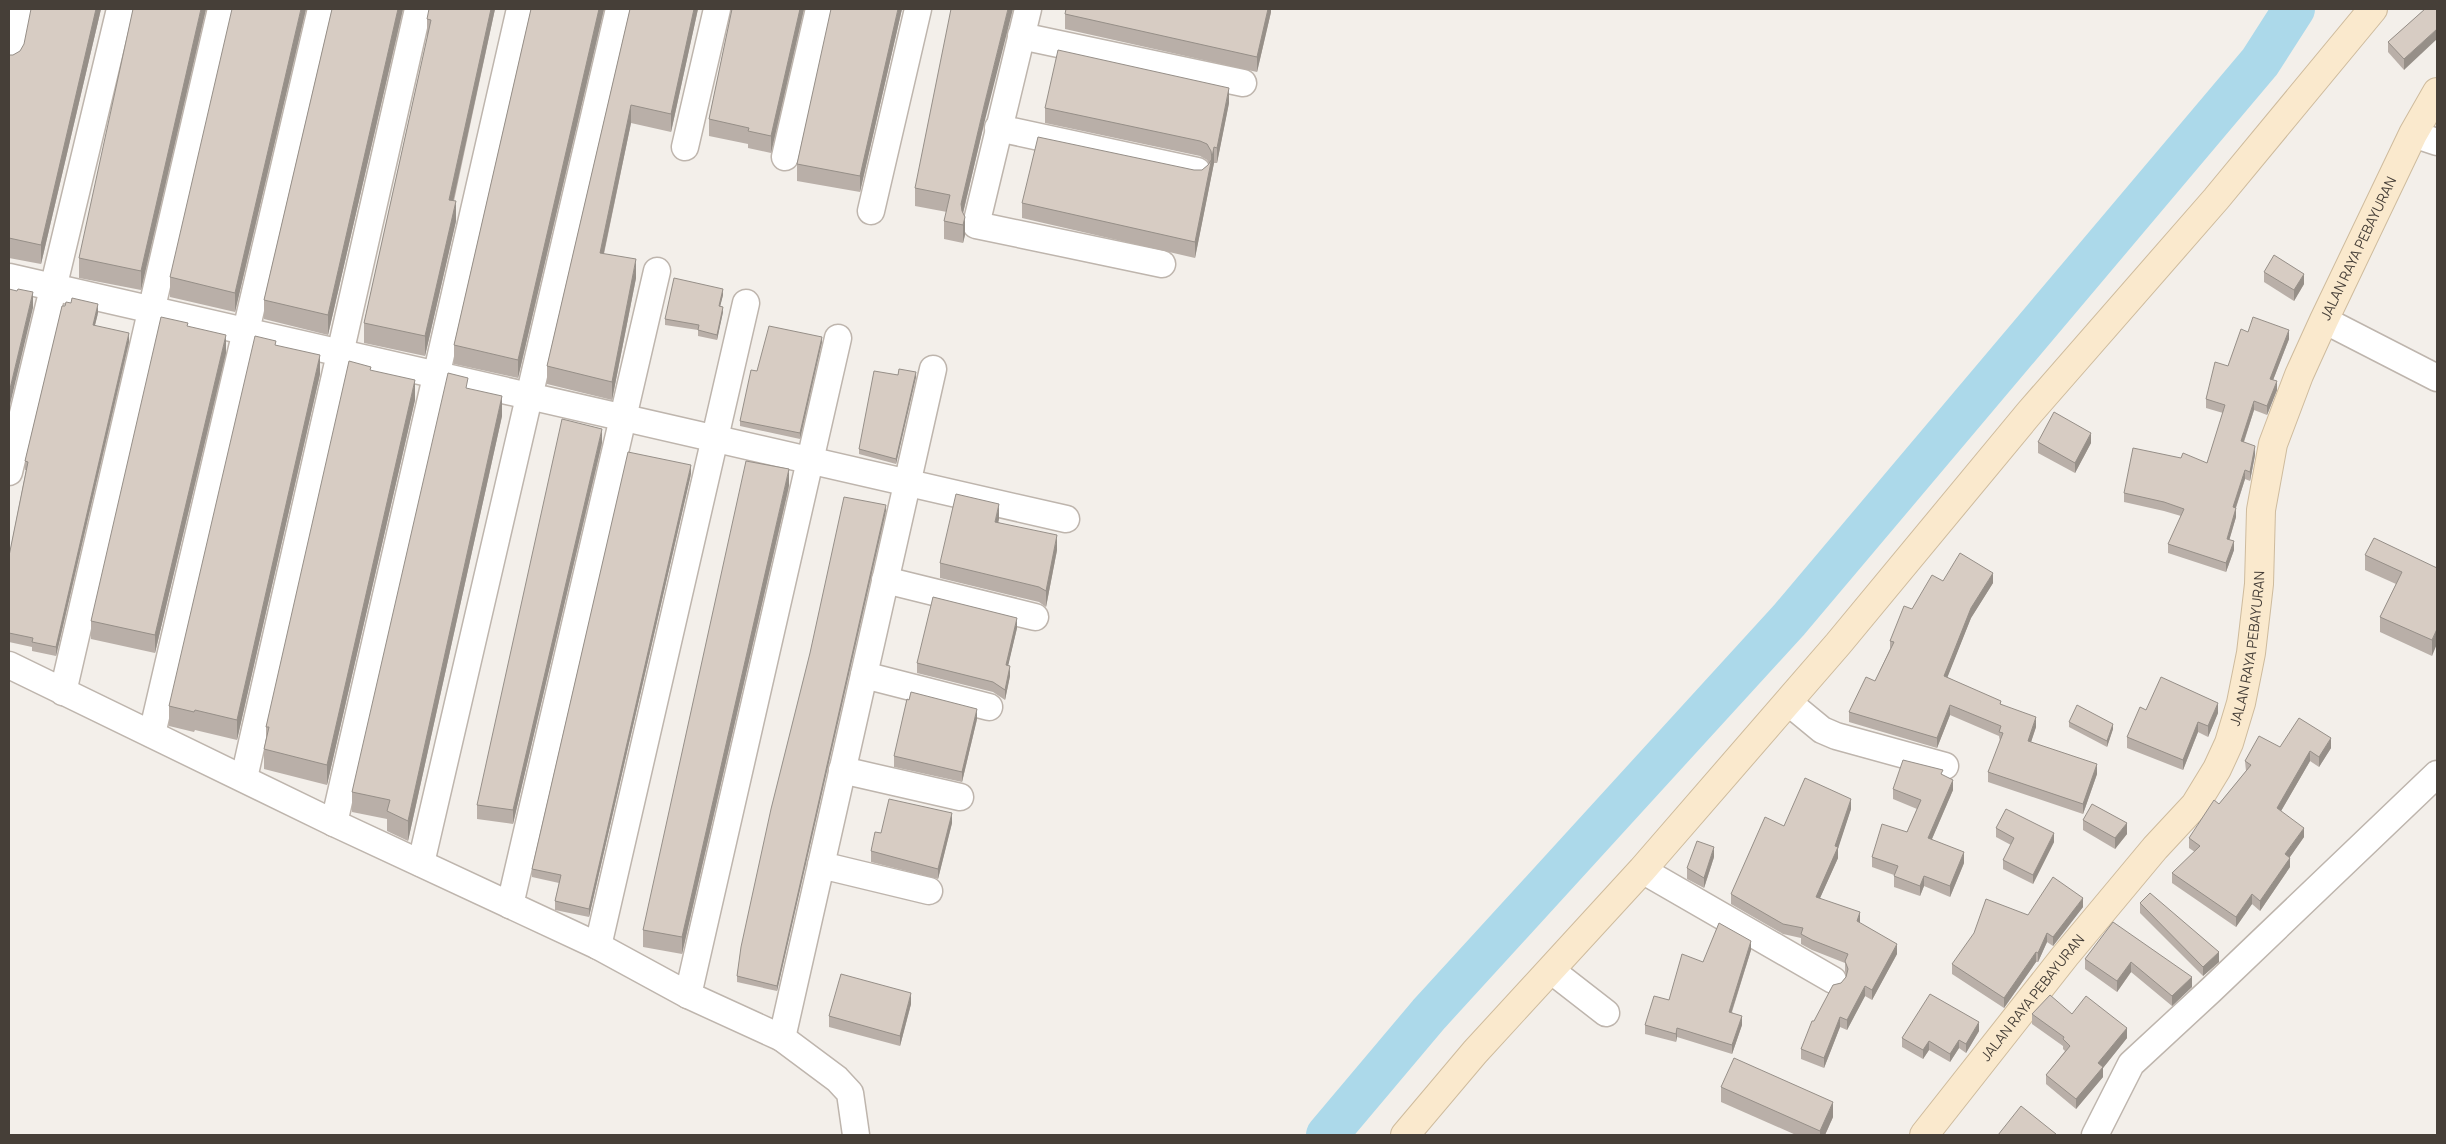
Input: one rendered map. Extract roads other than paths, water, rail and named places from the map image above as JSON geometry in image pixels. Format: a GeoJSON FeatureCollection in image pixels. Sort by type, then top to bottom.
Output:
{"type":"FeatureCollection","features":[{"type":"Feature","properties":{"kind":"street"},"geometry":{"type":"LineString","coordinates":[[9,60],[21,9]]}},
{"type":"Feature","properties":{"kind":"street"},"geometry":{"type":"LineString","coordinates":[[9,472],[120,9]]}},
{"type":"Feature","properties":{"kind":"street"},"geometry":{"type":"LineString","coordinates":[[63,692],[222,9]]}},
{"type":"Feature","properties":{"kind":"street"},"geometry":{"type":"LineString","coordinates":[[152,734],[322,9]]}},
{"type":"Feature","properties":{"kind":"street"},"geometry":{"type":"LineString","coordinates":[[244,778],[418,9]]}},
{"type":"Feature","properties":{"kind":"street"},"geometry":{"type":"LineString","coordinates":[[334,823],[520,9]]}},
{"type":"Feature","properties":{"kind":"street"},"geometry":{"type":"LineString","coordinates":[[421,863],[619,9]]}},
{"type":"Feature","properties":{"kind":"street"},"geometry":{"type":"LineString","coordinates":[[685,147],[717,9]]}},
{"type":"Feature","properties":{"kind":"street"},"geometry":{"type":"LineString","coordinates":[[785,157],[819,9]]}},
{"type":"Feature","properties":{"kind":"street"},"geometry":{"type":"LineString","coordinates":[[871,210],[918,9]]}},
{"type":"Feature","properties":{"kind":"street"},"geometry":{"type":"LineString","coordinates":[[1028,9],[976,225],[1162,264]]}},
{"type":"Feature","properties":{"kind":"street"},"geometry":{"type":"LineString","coordinates":[[1405,1135],[1475,1052],[1642,870],[1788,702],[2030,412],[2216,199],[2372,9]]}},
{"type":"Feature","properties":{"kind":"street"},"geometry":{"type":"LineString","coordinates":[[1021,36],[1243,83]]}},
{"type":"Feature","properties":{"kind":"street","name":"JALAN RAYA PEBAYURAN"},"geometry":{"type":"LineString","coordinates":[[1924,1135],[2065,956],[2155,848],[2195,805],[2217,769],[2241,703],[2251,653],[2259,584],[2261,510],[2273,444],[2299,375],[2324,320],[2425,138],[2437,92]]}},
{"type":"Feature","properties":{"kind":"street"},"geometry":{"type":"LineString","coordinates":[[998,128],[1197,171]]}},
{"type":"Feature","properties":{"kind":"street"},"geometry":{"type":"LineString","coordinates":[[510,905],[657,271]]}},
{"type":"Feature","properties":{"kind":"street"},"geometry":{"type":"LineString","coordinates":[[9,277],[1066,519]]}},
{"type":"Feature","properties":{"kind":"street"},"geometry":{"type":"LineString","coordinates":[[598,946],[746,304]]}},
{"type":"Feature","properties":{"kind":"street"},"geometry":{"type":"LineString","coordinates":[[2324,320],[2437,378]]}},
{"type":"Feature","properties":{"kind":"street"},"geometry":{"type":"LineString","coordinates":[[688,995],[838,338]]}},
{"type":"Feature","properties":{"kind":"street"},"geometry":{"type":"LineString","coordinates":[[782,1038],[933,368]]}},
{"type":"Feature","properties":{"kind":"street"},"geometry":{"type":"LineString","coordinates":[[885,580],[1035,617]]}},
{"type":"Feature","properties":{"kind":"street"},"geometry":{"type":"LineString","coordinates":[[9,665],[334,823],[598,946],[688,995],[782,1038],[837,1079],[850,1093],[856,1135]]}},
{"type":"Feature","properties":{"kind":"street"},"geometry":{"type":"LineString","coordinates":[[864,675],[989,707]]}},
{"type":"Feature","properties":{"kind":"street"},"geometry":{"type":"LineString","coordinates":[[1788,702],[1822,730],[1829,733],[1945,766]]}},
{"type":"Feature","properties":{"kind":"street"},"geometry":{"type":"LineString","coordinates":[[842,770],[960,797]]}},
{"type":"Feature","properties":{"kind":"street"},"geometry":{"type":"LineString","coordinates":[[2095,1135],[2131,1064],[2437,774]]}},
{"type":"Feature","properties":{"kind":"street"},"geometry":{"type":"LineString","coordinates":[[821,865],[929,891]]}},
{"type":"Feature","properties":{"kind":"street"},"geometry":{"type":"LineString","coordinates":[[1642,870],[1833,980]]}},
{"type":"Feature","properties":{"kind":"street"},"geometry":{"type":"LineString","coordinates":[[1552,970],[1606,1013]]}},
{"type":"Feature","properties":{"kind":"waterway"},"geometry":{"type":"LineString","coordinates":[[1327,1135],[1429,1014],[1789,620],[2260,62],[2294,9]]}}]}
